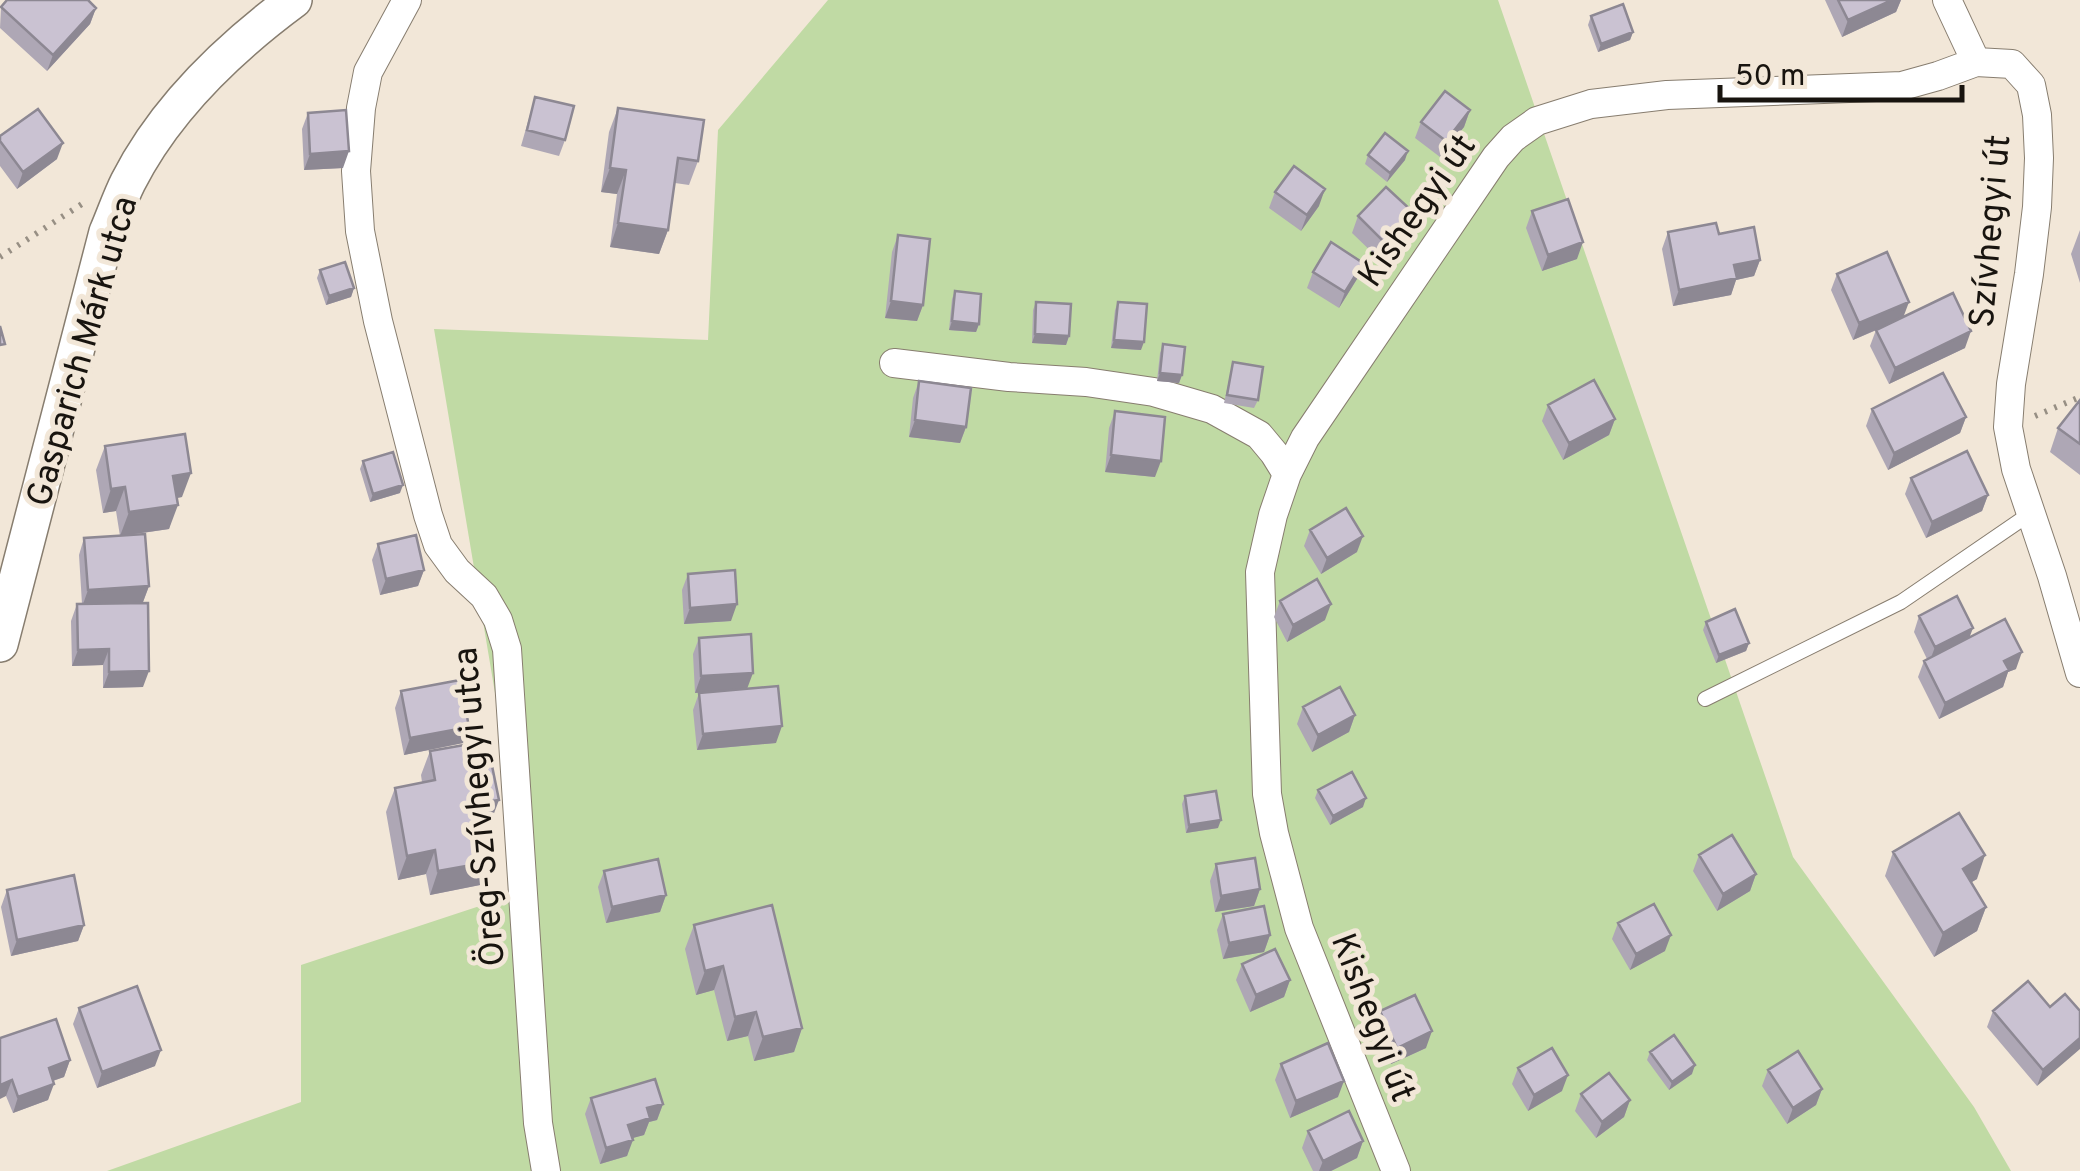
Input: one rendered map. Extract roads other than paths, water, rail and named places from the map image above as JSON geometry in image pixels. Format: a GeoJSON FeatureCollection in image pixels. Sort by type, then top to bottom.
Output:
{"type":"FeatureCollection","features":[{"type":"Feature","properties":{"kind":"street","name":"Gasparich Márk utca"},"geometry":{"type":"LineString","coordinates":[[0,644],[107,232],[128,182],[154,139],[206,76],[261,24],[294,0]]}},
{"type":"Feature","properties":{"kind":"street","name":"Öreg-Szívhegyi utca"},"geometry":{"type":"LineString","coordinates":[[407,0],[368,72],[356,171],[360,231],[378,321],[438,545],[457,571],[484,596],[498,620],[507,649],[538,1123],[546,1171]]}},
{"type":"Feature","properties":{"kind":"street"},"geometry":{"type":"LineString","coordinates":[[1947,0],[1976,62]]}},
{"type":"Feature","properties":{"kind":"street","name":"Szívhegyi út"},"geometry":{"type":"LineString","coordinates":[[1976,62],[2012,64],[2031,85],[2036,114],[2037,207],[2010,384],[2008,427],[2016,469],[2080,673]]}},
{"type":"Feature","properties":{"kind":"street","name":"Kishegyi út"},"geometry":{"type":"LineString","coordinates":[[1396,1171],[1299,928],[1267,794],[1260,572],[1273,515],[1305,438],[1496,156],[1512,138],[1538,121],[1591,104],[1667,94],[1902,86],[1976,62]]}},
{"type":"Feature","properties":{"kind":"street"},"geometry":{"type":"LineString","coordinates":[[894,364],[1154,392],[1212,409],[1258,435],[1288,474]]}},
{"type":"Feature","properties":{"kind":"lane"},"geometry":{"type":"LineString","coordinates":[[1704,699],[1901,602],[2031,513]]}}]}
